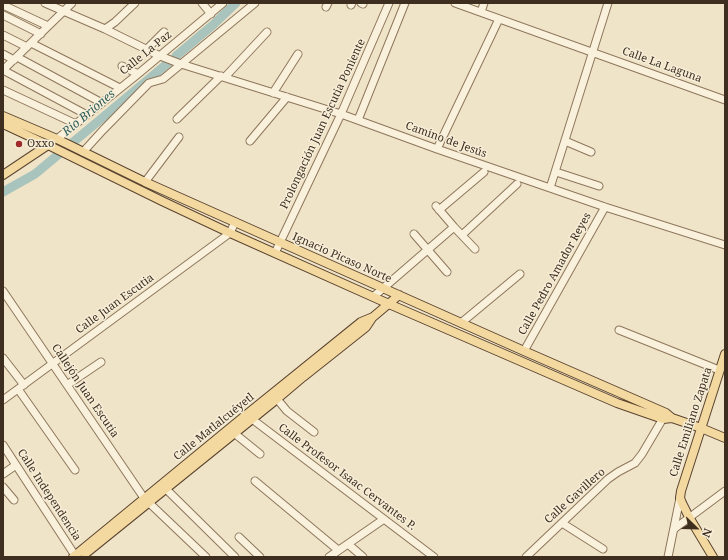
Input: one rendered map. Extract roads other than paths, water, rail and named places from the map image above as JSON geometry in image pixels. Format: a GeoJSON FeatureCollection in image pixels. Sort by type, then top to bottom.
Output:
{"type":"FeatureCollection","features":[{"type":"Feature","properties":{"kind":"main road","name":"Ignacio Picaso Norte"},"geometry":{"type":"LineString","coordinates":[[3,116],[57,139],[145,182],[524,351],[667,417]]}},
{"type":"Feature","properties":{"kind":"main road","name":"Ignacio Picaso Norte"},"geometry":{"type":"LineString","coordinates":[[3,124],[230,233],[389,304],[617,403],[701,428],[725,438]]}},
{"type":"Feature","properties":{"kind":"main road","name":"Calle La Paz"},"geometry":{"type":"LineString","coordinates":[[3,175],[57,139]]}},
{"type":"Feature","properties":{"kind":"main road","name":"Calle Matlalcuéyetl"},"geometry":{"type":"LineString","coordinates":[[76,557],[249,417],[362,322],[373,317],[399,295]]}},
{"type":"Feature","properties":{"kind":"main road","name":"Calle Matlalcuéyetl"},"geometry":{"type":"LineString","coordinates":[[146,500],[166,489],[234,433],[249,417],[277,399],[303,376],[366,327],[373,317]]}},
{"type":"Feature","properties":{"kind":"main road","name":"Calle Emiliano Zapata"},"geometry":{"type":"LineString","coordinates":[[680,498],[725,354]]}},
{"type":"Feature","properties":{"kind":"main road"},"geometry":{"type":"LineString","coordinates":[[680,498],[712,557]]}},
{"type":"Feature","properties":{"kind":"street","name":"Camino de Jesús"},"geometry":{"type":"LineString","coordinates":[[45,3],[105,29],[160,56],[181,64],[341,114],[605,207],[725,245]]}},
{"type":"Feature","properties":{"kind":"street"},"geometry":{"type":"LineString","coordinates":[[72,3],[3,70],[87,115]]}},
{"type":"Feature","properties":{"kind":"street"},"geometry":{"type":"LineString","coordinates":[[105,29],[115,22],[134,3]]}},
{"type":"Feature","properties":{"kind":"street"},"geometry":{"type":"LineString","coordinates":[[202,3],[211,14]]}},
{"type":"Feature","properties":{"kind":"street","name":"Calle La Paz"},"geometry":{"type":"LineString","coordinates":[[57,139],[223,3]]}},
{"type":"Feature","properties":{"kind":"street"},"geometry":{"type":"LineString","coordinates":[[80,151],[149,83],[163,79],[255,3]]}},
{"type":"Feature","properties":{"kind":"street","name":"Prolongación Juan Escutia Poniente"},"geometry":{"type":"LineString","coordinates":[[275,253],[341,114],[389,3]]}},
{"type":"Feature","properties":{"kind":"street"},"geometry":{"type":"LineString","coordinates":[[358,120],[405,3]]}},
{"type":"Feature","properties":{"kind":"street","name":"Calle La Laguna"},"geometry":{"type":"LineString","coordinates":[[454,3],[725,99]]}},
{"type":"Feature","properties":{"kind":"street"},"geometry":{"type":"LineString","coordinates":[[481,12],[484,3]]}},
{"type":"Feature","properties":{"kind":"street"},"geometry":{"type":"LineString","coordinates":[[550,188],[608,3]]}},
{"type":"Feature","properties":{"kind":"street"},"geometry":{"type":"LineString","coordinates":[[3,5],[48,26]]}},
{"type":"Feature","properties":{"kind":"street"},"geometry":{"type":"LineString","coordinates":[[3,15],[41,34]]}},
{"type":"Feature","properties":{"kind":"street"},"geometry":{"type":"LineString","coordinates":[[437,149],[499,19]]}},
{"type":"Feature","properties":{"kind":"street"},"geometry":{"type":"LineString","coordinates":[[146,49],[164,32]]}},
{"type":"Feature","properties":{"kind":"street"},"geometry":{"type":"LineString","coordinates":[[177,119],[267,32]]}},
{"type":"Feature","properties":{"kind":"street"},"geometry":{"type":"LineString","coordinates":[[3,35],[29,45],[120,88]]}},
{"type":"Feature","properties":{"kind":"street"},"geometry":{"type":"LineString","coordinates":[[3,54],[15,58],[102,103]]}},
{"type":"Feature","properties":{"kind":"street"},"geometry":{"type":"LineString","coordinates":[[273,93],[298,54]]}},
{"type":"Feature","properties":{"kind":"street"},"geometry":{"type":"LineString","coordinates":[[122,66],[138,74]]}},
{"type":"Feature","properties":{"kind":"street"},"geometry":{"type":"LineString","coordinates":[[3,90],[76,124]]}},
{"type":"Feature","properties":{"kind":"street"},"geometry":{"type":"LineString","coordinates":[[250,141],[287,97]]}},
{"type":"Feature","properties":{"kind":"street"},"geometry":{"type":"LineString","coordinates":[[145,182],[179,137]]}},
{"type":"Feature","properties":{"kind":"street"},"geometry":{"type":"LineString","coordinates":[[565,141],[591,152]]}},
{"type":"Feature","properties":{"kind":"street"},"geometry":{"type":"LineString","coordinates":[[475,249],[438,208],[484,172]]}},
{"type":"Feature","properties":{"kind":"street"},"geometry":{"type":"LineString","coordinates":[[556,172],[599,186]]}},
{"type":"Feature","properties":{"kind":"street"},"geometry":{"type":"LineString","coordinates":[[462,235],[517,184]]}},
{"type":"Feature","properties":{"kind":"street","name":"Calle Pedro Amador Reyes"},"geometry":{"type":"LineString","coordinates":[[524,351],[605,207]]}},
{"type":"Feature","properties":{"kind":"street"},"geometry":{"type":"LineString","coordinates":[[230,233],[234,222]]}},
{"type":"Feature","properties":{"kind":"street"},"geometry":{"type":"LineString","coordinates":[[374,297],[454,227]]}},
{"type":"Feature","properties":{"kind":"street","name":"Calle Juan Escutia"},"geometry":{"type":"LineString","coordinates":[[3,400],[230,233]]}},
{"type":"Feature","properties":{"kind":"street"},"geometry":{"type":"LineString","coordinates":[[414,234],[447,272]]}},
{"type":"Feature","properties":{"kind":"street"},"geometry":{"type":"LineString","coordinates":[[461,323],[520,274]]}},
{"type":"Feature","properties":{"kind":"street","name":"Callejón Juan Escutia"},"geometry":{"type":"LineString","coordinates":[[3,291],[146,500],[206,557]]}},
{"type":"Feature","properties":{"kind":"street"},"geometry":{"type":"LineString","coordinates":[[619,330],[719,370]]}},
{"type":"Feature","properties":{"kind":"street"},"geometry":{"type":"LineString","coordinates":[[3,358],[75,470]]}},
{"type":"Feature","properties":{"kind":"street"},"geometry":{"type":"LineString","coordinates":[[67,385],[101,362]]}},
{"type":"Feature","properties":{"kind":"street"},"geometry":{"type":"LineString","coordinates":[[277,399],[287,411],[314,432]]}},
{"type":"Feature","properties":{"kind":"street","name":"Calle Profesor Isaac Cervantes P."},"geometry":{"type":"LineString","coordinates":[[249,417],[434,557]]}},
{"type":"Feature","properties":{"kind":"street","name":"Calle Gavillero"},"geometry":{"type":"LineString","coordinates":[[526,557],[608,479],[635,463],[667,417]]}},
{"type":"Feature","properties":{"kind":"street"},"geometry":{"type":"LineString","coordinates":[[234,433],[260,454]]}},
{"type":"Feature","properties":{"kind":"street","name":"Calle Independencia"},"geometry":{"type":"LineString","coordinates":[[3,444],[76,557]]}},
{"type":"Feature","properties":{"kind":"street"},"geometry":{"type":"LineString","coordinates":[[3,474],[16,465]]}},
{"type":"Feature","properties":{"kind":"street"},"geometry":{"type":"LineString","coordinates":[[255,481],[338,550]]}},
{"type":"Feature","properties":{"kind":"street"},"geometry":{"type":"LineString","coordinates":[[3,487],[14,500]]}},
{"type":"Feature","properties":{"kind":"street"},"geometry":{"type":"LineString","coordinates":[[166,489],[235,557]]}},
{"type":"Feature","properties":{"kind":"street"},"geometry":{"type":"LineString","coordinates":[[674,530],[689,517],[725,491]]}},
{"type":"Feature","properties":{"kind":"street"},"geometry":{"type":"LineString","coordinates":[[668,557],[680,498]]}},
{"type":"Feature","properties":{"kind":"street"},"geometry":{"type":"LineString","coordinates":[[329,557],[384,519]]}},
{"type":"Feature","properties":{"kind":"street"},"geometry":{"type":"LineString","coordinates":[[562,523],[603,549]]}},
{"type":"Feature","properties":{"kind":"street"},"geometry":{"type":"LineString","coordinates":[[239,537],[260,557]]}},
{"type":"Feature","properties":{"kind":"street"},"geometry":{"type":"LineString","coordinates":[[348,544],[363,557]]}},
{"type":"Feature","properties":{"kind":"waterway","name":"Rio Briones"},"geometry":{"type":"LineString","coordinates":[[176,56],[236,3]]}},
{"type":"Feature","properties":{"kind":"waterway","name":"Rio Briones"},"geometry":{"type":"LineString","coordinates":[[3,192],[35,174],[168,63]]}},
{"type":"Feature","properties":{"kind":"place","name":"Oxxo"},"geometry":{"type":"Point","coordinates":[19,144]}}]}
